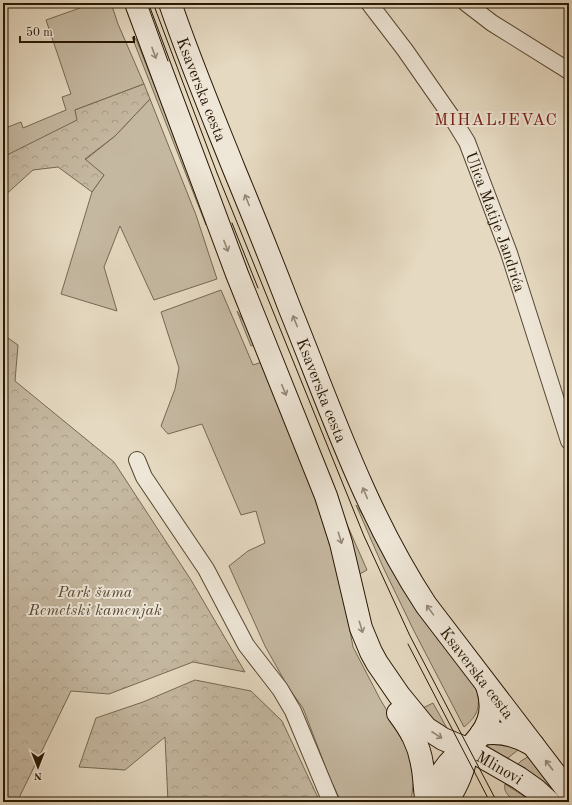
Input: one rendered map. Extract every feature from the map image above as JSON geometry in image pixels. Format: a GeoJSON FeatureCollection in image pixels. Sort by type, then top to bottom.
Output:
{"type":"FeatureCollection","features":[{"type":"Feature","properties":{"kind":"main road","name":"Ksaverska cesta"},"geometry":{"type":"LineString","coordinates":[[136,3],[237,274],[326,496],[341,543],[361,628],[366,643],[377,663],[399,695],[426,728],[443,739],[474,742]]}},
{"type":"Feature","properties":{"kind":"main road","name":"Ksaverska cesta"},"geometry":{"type":"LineString","coordinates":[[170,3],[201,87],[332,417],[370,505],[398,560],[430,610],[534,746]]}},
{"type":"Feature","properties":{"kind":"main road"},"geometry":{"type":"LineString","coordinates":[[377,663],[388,697],[409,728],[417,744],[429,802]]}},
{"type":"Feature","properties":{"kind":"main road"},"geometry":{"type":"LineString","coordinates":[[429,802],[437,783],[450,763],[474,742],[487,726],[491,712],[490,695],[487,686]]}},
{"type":"Feature","properties":{"kind":"main road"},"geometry":{"type":"LineString","coordinates":[[447,802],[455,789],[474,742],[495,733],[512,735],[524,739],[534,746]]}},
{"type":"Feature","properties":{"kind":"main road","name":"Mlinovi"},"geometry":{"type":"LineString","coordinates":[[474,742],[549,802]]}},
{"type":"Feature","properties":{"kind":"main road","name":"Mlinovi"},"geometry":{"type":"LineString","coordinates":[[534,746],[569,792]]}},
{"type":"Feature","properties":{"kind":"street","name":"Ulica Matije Jandrića"},"geometry":{"type":"LineString","coordinates":[[369,3],[405,50],[467,142],[509,253],[569,441]]}},
{"type":"Feature","properties":{"kind":"street"},"geometry":{"type":"LineString","coordinates":[[466,3],[492,23],[569,71]]}},
{"type":"Feature","properties":{"kind":"street"},"geometry":{"type":"LineString","coordinates":[[137,460],[144,477],[206,569],[246,645],[280,689],[293,711],[331,802]]}},
{"type":"Feature","properties":{"kind":"green space"},"geometry":{"type":"Polygon","coordinates":[[[94,3],[111,3],[118,24],[144,84],[75,110],[78,120],[3,159],[3,129],[21,122],[23,128],[66,110],[62,97],[71,94],[46,20],[94,3]]]}},
{"type":"Feature","properties":{"kind":"green space"},"geometry":{"type":"Polygon","coordinates":[[[132,37],[136,39],[199,198],[206,225],[132,37]]]}},
{"type":"Feature","properties":{"kind":"green space"},"geometry":{"type":"Polygon","coordinates":[[[144,84],[150,99],[115,136],[85,159],[104,175],[92,192],[58,167],[33,170],[3,197],[3,157],[77,120],[75,110],[144,84]]]}},
{"type":"Feature","properties":{"kind":"green space"},"geometry":{"type":"Polygon","coordinates":[[[150,99],[196,215],[217,279],[154,300],[120,226],[104,267],[117,311],[61,294],[92,192],[104,175],[85,160],[115,136],[150,99]]]}},
{"type":"Feature","properties":{"kind":"green space"},"geometry":{"type":"Polygon","coordinates":[[[221,290],[253,365],[265,361],[326,522],[341,582],[353,647],[380,699],[407,744],[412,761],[414,778],[411,802],[341,802],[329,776],[303,708],[288,687],[265,646],[229,566],[248,551],[265,543],[256,511],[241,515],[202,424],[168,434],[161,426],[175,389],[179,368],[161,312],[221,290]]]}},
{"type":"Feature","properties":{"kind":"green space"},"geometry":{"type":"Polygon","coordinates":[[[237,311],[258,344],[251,346],[237,311]]]}},
{"type":"Feature","properties":{"kind":"green space","name":"Park šuma Remetski kamenjak"},"geometry":{"type":"Polygon","coordinates":[[[3,338],[8,338],[18,345],[15,381],[114,462],[191,580],[245,672],[193,662],[109,694],[71,691],[17,802],[3,802],[3,338]]]}},
{"type":"Feature","properties":{"kind":"green space"},"geometry":{"type":"Polygon","coordinates":[[[356,505],[476,686],[478,709],[473,718],[464,727],[414,631],[383,567],[356,505]]]}},
{"type":"Feature","properties":{"kind":"green space"},"geometry":{"type":"Polygon","coordinates":[[[342,513],[367,570],[358,575],[342,513]]]}},
{"type":"Feature","properties":{"kind":"green space"},"geometry":{"type":"Polygon","coordinates":[[[195,680],[251,691],[282,721],[320,802],[168,802],[165,737],[125,770],[79,767],[96,718],[143,702],[195,680]]]}},
{"type":"Feature","properties":{"kind":"green space"},"geometry":{"type":"Polygon","coordinates":[[[433,703],[449,732],[441,729],[421,709],[433,703]]]}},
{"type":"Feature","properties":{"kind":"green space"},"geometry":{"type":"Polygon","coordinates":[[[489,741],[523,746],[504,761],[487,750],[489,741]]]}},
{"type":"Feature","properties":{"kind":"green space"},"geometry":{"type":"Polygon","coordinates":[[[531,755],[566,802],[559,802],[515,767],[531,755]]]}},
{"type":"Feature","properties":{"kind":"green space"},"geometry":{"type":"Polygon","coordinates":[[[505,784],[533,802],[515,802],[506,792],[505,784]]]}},
{"type":"Feature","properties":{"kind":"tram line"},"geometry":{"type":"LineString","coordinates":[[147,3],[168,61]]}},
{"type":"Feature","properties":{"kind":"tram line"},"geometry":{"type":"LineString","coordinates":[[153,3],[217,173],[364,536],[410,636],[497,802]]}},
{"type":"Feature","properties":{"kind":"tram line"},"geometry":{"type":"LineString","coordinates":[[232,223],[258,288]]}},
{"type":"Feature","properties":{"kind":"tram line"},"geometry":{"type":"LineString","coordinates":[[408,644],[490,802]]}},
{"type":"Feature","properties":{"kind":"district","name":"MIHALJEVAC"},"geometry":{"type":"Point","coordinates":[496,119]}}]}
